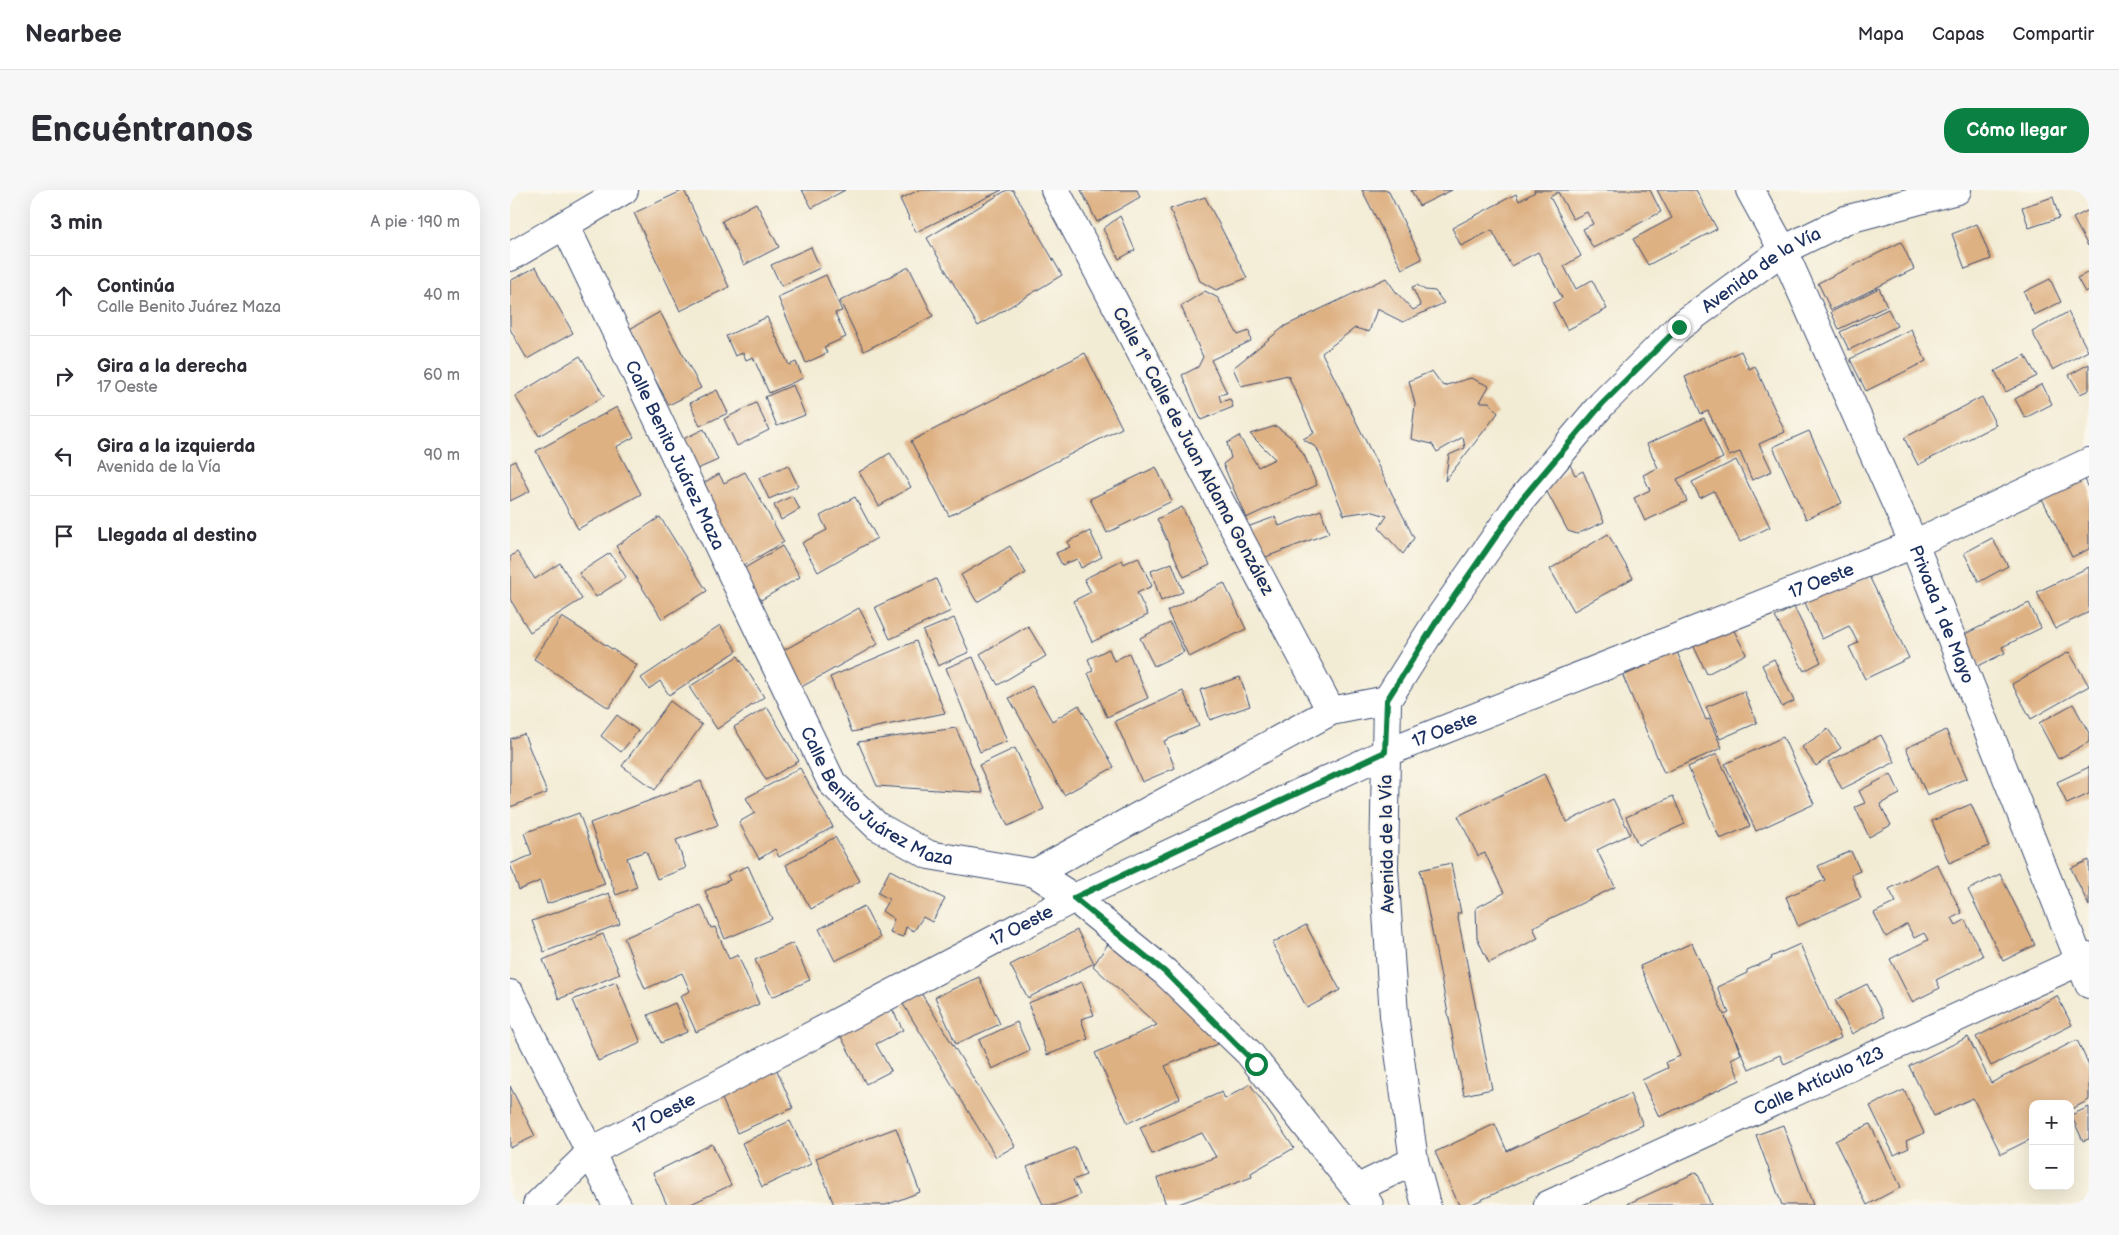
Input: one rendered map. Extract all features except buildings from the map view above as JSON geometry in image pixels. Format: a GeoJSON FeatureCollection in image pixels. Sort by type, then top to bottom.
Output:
{"type":"FeatureCollection","features":[{"type":"Feature","properties":{"kind":"street"},"geometry":{"type":"LineString","coordinates":[[510,257],[624,190]]}},
{"type":"Feature","properties":{"kind":"street","name":"Calle 1ª Calle de Juan Aldama González"},"geometry":{"type":"LineString","coordinates":[[1055,190],[1331,711]]}},
{"type":"Feature","properties":{"kind":"street","name":"Privada 1 de Mayo"},"geometry":{"type":"LineString","coordinates":[[1750,190],[1783,250],[1914,544],[2085,968]]}},
{"type":"Feature","properties":{"kind":"street","name":"Avenida de la Vía"},"geometry":{"type":"LineString","coordinates":[[1426,1205],[1414,1161],[1394,1015],[1384,869],[1387,700],[1435,624],[1522,499],[1602,404],[1679,327],[1783,250],[1845,220],[1957,190]]}},
{"type":"Feature","properties":{"kind":"street","name":"Calle Benito Juárez Maza"},"geometry":{"type":"LineString","coordinates":[[565,225],[832,783],[877,826],[929,855],[1035,873],[1074,898],[1165,972],[1249,1053],[1362,1197]]}},
{"type":"Feature","properties":{"kind":"street","name":"17 Oeste"},"geometry":{"type":"LineString","coordinates":[[536,1205],[592,1151],[1074,898],[1385,752],[1914,544],[2089,462]]}},
{"type":"Feature","properties":{"kind":"street"},"geometry":{"type":"LineString","coordinates":[[1035,873],[1331,711],[1387,700]]}},
{"type":"Feature","properties":{"kind":"street","name":"Calle Artículo 123"},"geometry":{"type":"LineString","coordinates":[[1548,1205],[2085,968]]}},
{"type":"Feature","properties":{"kind":"street"},"geometry":{"type":"LineString","coordinates":[[510,994],[592,1151],[617,1205]]}},
{"type":"Feature","properties":{"kind":"street"},"geometry":{"type":"LineString","coordinates":[[1362,1197],[1414,1161]]}},
{"type":"Feature","properties":{"kind":"route"},"geometry":{"type":"LineString","coordinates":[[1256,1064],[1249,1053],[1165,972],[1074,898],[1385,752],[1387,700],[1435,624],[1522,499],[1602,404],[1679,327]]}}]}
